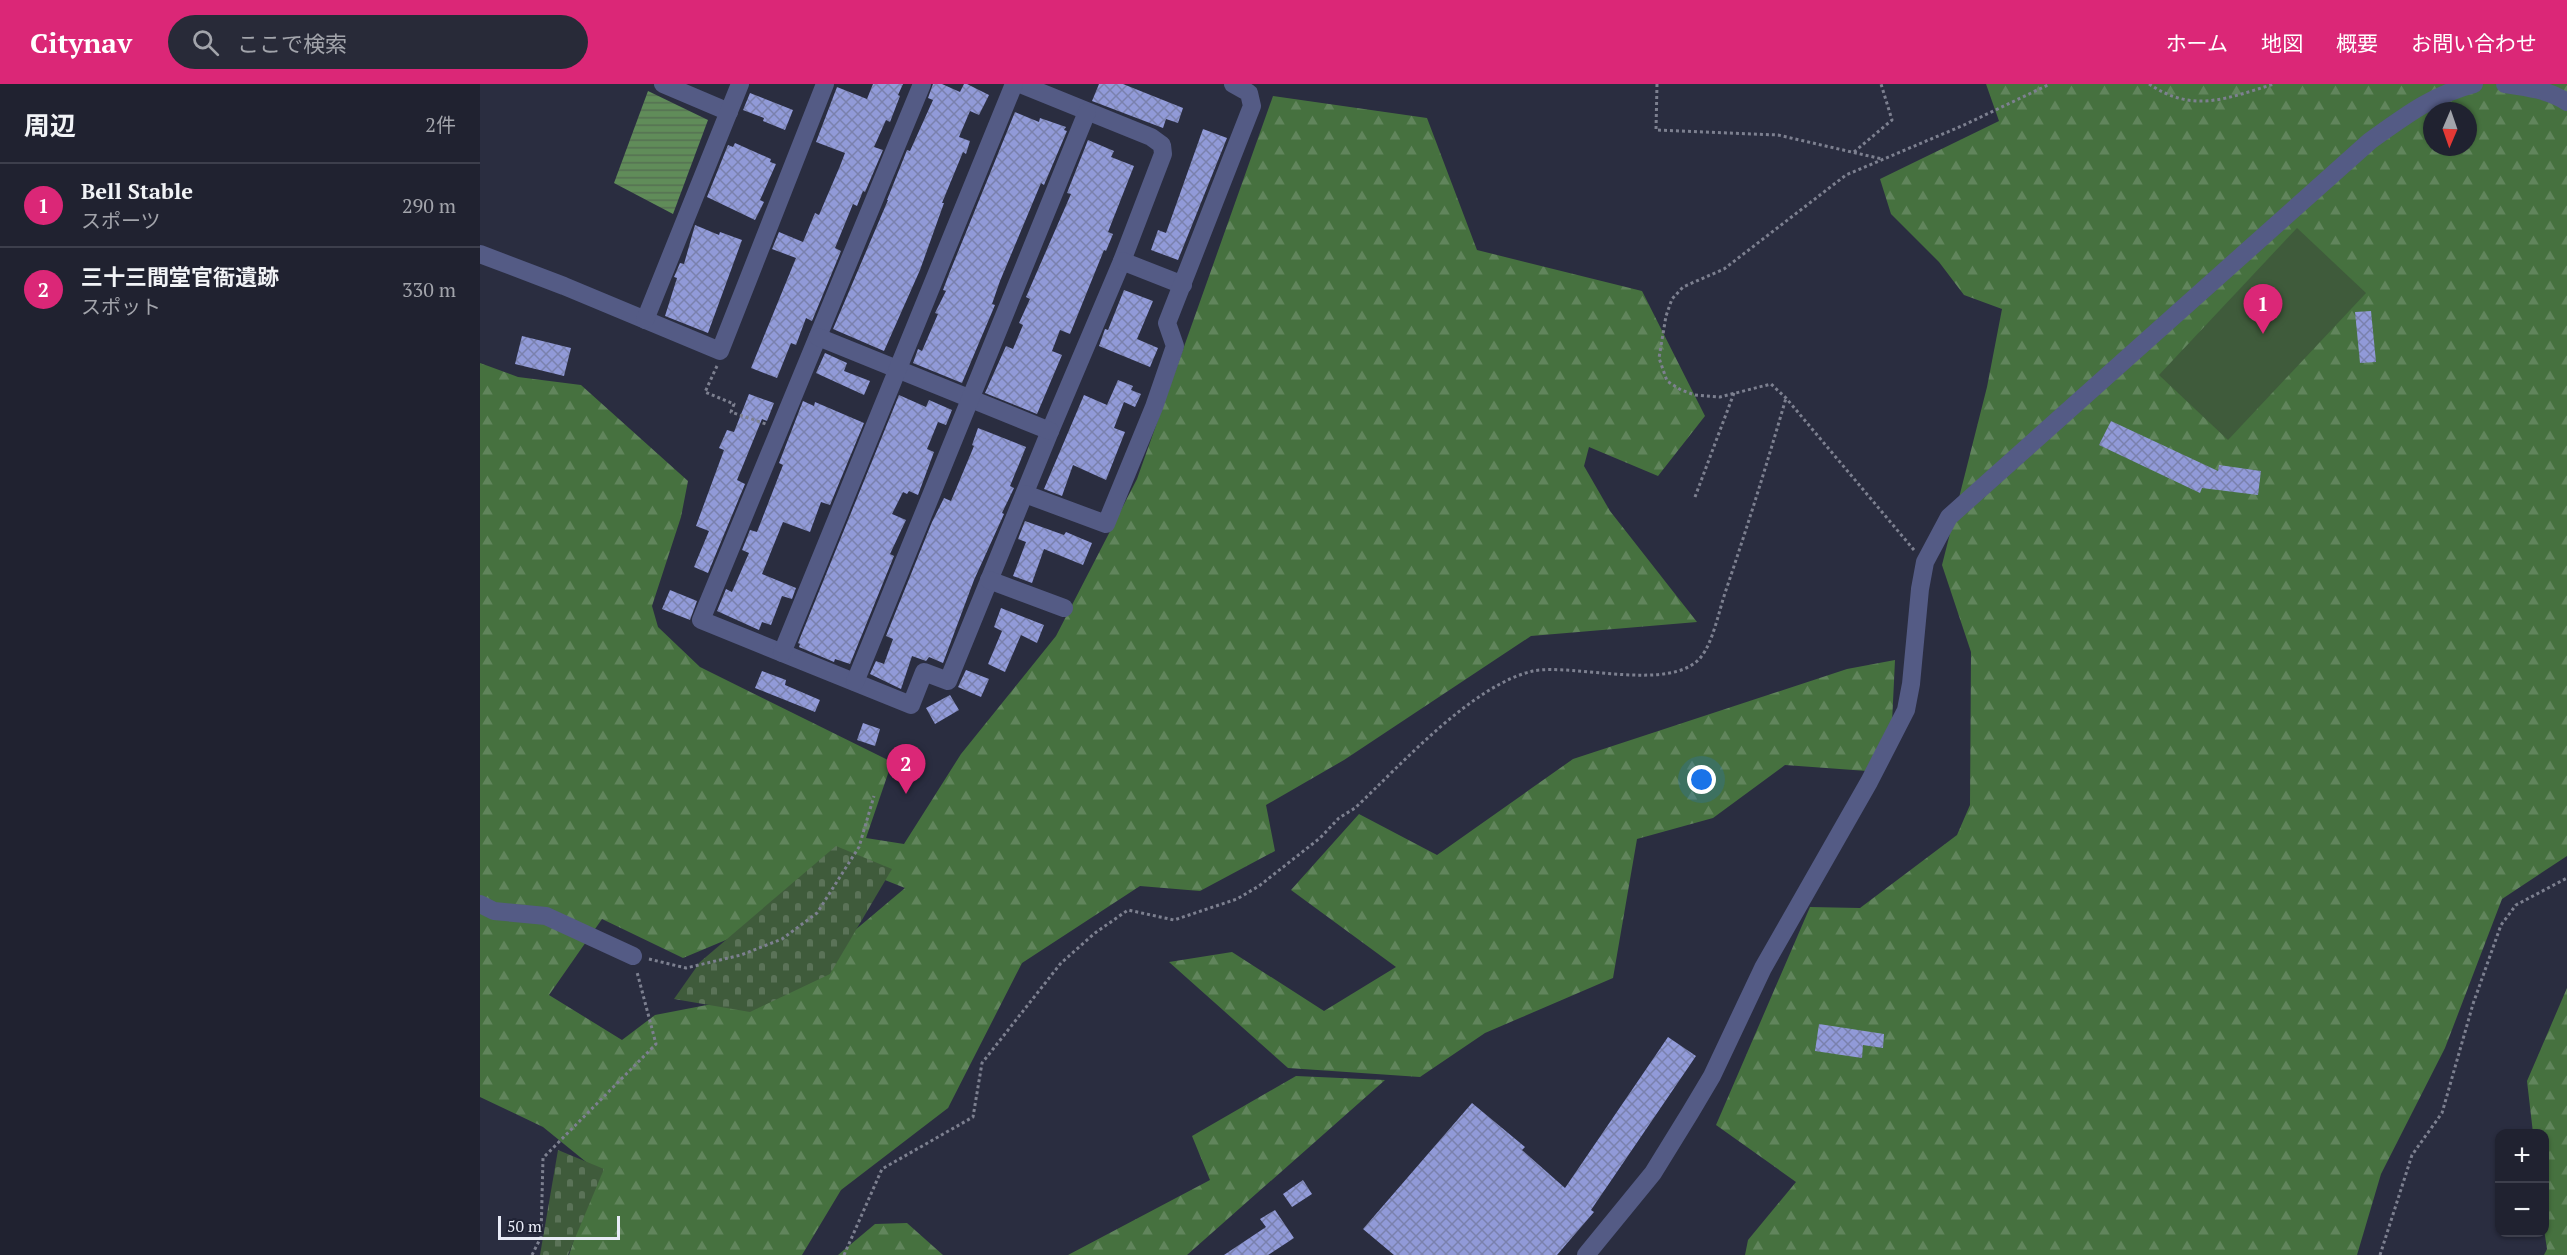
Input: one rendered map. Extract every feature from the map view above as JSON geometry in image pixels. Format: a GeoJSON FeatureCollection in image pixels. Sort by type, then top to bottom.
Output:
{"type":"FeatureCollection","features":[{"type":"Feature","properties":{"kind":"street"},"geometry":{"type":"LineString","coordinates":[[663,84],[729,112]]}},
{"type":"Feature","properties":{"kind":"street"},"geometry":{"type":"LineString","coordinates":[[645,320],[741,84]]}},
{"type":"Feature","properties":{"kind":"street"},"geometry":{"type":"LineString","coordinates":[[480,254],[564,286],[720,351],[825,84]]}},
{"type":"Feature","properties":{"kind":"street"},"geometry":{"type":"LineString","coordinates":[[922,84],[701,620],[911,705],[924,672],[948,681],[1122,261],[1163,154],[1162,145],[1151,137],[1020,84]]}},
{"type":"Feature","properties":{"kind":"street"},"geometry":{"type":"LineString","coordinates":[[782,653],[1014,84]]}},
{"type":"Feature","properties":{"kind":"street"},"geometry":{"type":"LineString","coordinates":[[1025,494],[1106,524],[1154,407],[1175,346],[1167,323],[1252,106],[1249,93],[1233,84]]}},
{"type":"Feature","properties":{"kind":"street"},"geometry":{"type":"LineString","coordinates":[[1586,1255],[1653,1173],[1712,1076],[1763,968],[1869,782],[1906,710],[1925,562],[1949,517],[2370,141],[2417,106],[2450,90],[2474,84]]}},
{"type":"Feature","properties":{"kind":"street"},"geometry":{"type":"LineString","coordinates":[[2505,84],[2523,86],[2558,96],[2567,102]]}},
{"type":"Feature","properties":{"kind":"street"},"geometry":{"type":"LineString","coordinates":[[855,682],[1087,112]]}},
{"type":"Feature","properties":{"kind":"street"},"geometry":{"type":"LineString","coordinates":[[1122,261],[1183,285]]}},
{"type":"Feature","properties":{"kind":"street"},"geometry":{"type":"LineString","coordinates":[[818,337],[1050,431]]}},
{"type":"Feature","properties":{"kind":"street"},"geometry":{"type":"LineString","coordinates":[[989,580],[1064,608]]}},
{"type":"Feature","properties":{"kind":"street"},"geometry":{"type":"LineString","coordinates":[[480,904],[494,911],[546,916],[633,956]]}},
{"type":"Feature","properties":{"kind":"path"},"geometry":{"type":"LineString","coordinates":[[1657,84],[1656,130],[1778,135],[1884,159]]}},
{"type":"Feature","properties":{"kind":"path"},"geometry":{"type":"LineString","coordinates":[[1854,152],[1892,120],[1881,84]]}},
{"type":"Feature","properties":{"kind":"path"},"geometry":{"type":"LineString","coordinates":[[1925,562],[1786,398],[1771,384],[1720,397],[1681,390],[1667,381],[1659,358],[1666,316],[1672,299],[1683,287],[1724,269],[1846,175],[1964,125],[2050,84]]}},
{"type":"Feature","properties":{"kind":"path"},"geometry":{"type":"LineString","coordinates":[[2149,84],[2176,99],[2217,101],[2274,84]]}},
{"type":"Feature","properties":{"kind":"path"},"geometry":{"type":"LineString","coordinates":[[719,362],[705,392],[734,404],[731,412],[780,429]]}},
{"type":"Feature","properties":{"kind":"path"},"geometry":{"type":"LineString","coordinates":[[1695,497],[1734,393]]}},
{"type":"Feature","properties":{"kind":"path"},"geometry":{"type":"LineString","coordinates":[[844,1255],[882,1169],[973,1117],[982,1063],[1060,963],[1095,933],[1128,910],[1174,920],[1237,899],[1259,886],[1355,808],[1438,730],[1504,680],[1536,671],[1662,675],[1687,667],[1701,657],[1716,622],[1741,548],[1786,398]]}},
{"type":"Feature","properties":{"kind":"path"},"geometry":{"type":"LineString","coordinates":[[532,1255],[541,1237],[543,1158],[656,1044],[633,956],[686,968],[741,955],[782,939],[817,913],[860,847],[874,796]]}},
{"type":"Feature","properties":{"kind":"path"},"geometry":{"type":"LineString","coordinates":[[2380,1255],[2412,1155],[2442,1113],[2473,1004],[2501,925],[2516,905],[2567,878]]}},
{"type":"Feature","properties":{"kind":"green space"},"geometry":{"type":"Polygon","coordinates":[[[1986,84],[2567,84],[2567,856],[2502,899],[2445,1048],[2381,1174],[2357,1255],[1745,1255],[1748,1240],[1796,1182],[1716,1125],[1810,907],[1860,908],[1957,835],[1970,805],[1971,652],[1942,565],[1987,387],[2002,309],[1964,295],[1939,262],[1891,214],[1880,179],[1999,121],[1986,84]]]}},
{"type":"Feature","properties":{"kind":"green space"},"geometry":{"type":"Polygon","coordinates":[[[1273,96],[1427,118],[1477,250],[1642,291],[1705,416],[1658,476],[1589,447],[1584,466],[1610,511],[1697,622],[1531,636],[1344,760],[1266,805],[1275,851],[1200,891],[1140,886],[1022,963],[948,1108],[841,1190],[802,1255],[569,1255],[596,1170],[543,1127],[480,1097],[480,363],[518,377],[581,385],[688,481],[681,517],[652,606],[658,627],[700,667],[892,762],[866,838],[904,844],[961,754],[1056,636],[1137,479],[1273,96]],[[827,857],[764,924],[683,958],[602,919],[549,995],[622,1040],[655,1015],[784,990],[905,888],[827,857]]]}},
{"type":"Feature","properties":{"kind":"green space"},"geometry":{"type":"Polygon","coordinates":[[[2297,228],[2366,293],[2228,440],[2159,375],[2297,228]]]}},
{"type":"Feature","properties":{"kind":"green space"},"geometry":{"type":"Polygon","coordinates":[[[1895,660],[1892,723],[1867,771],[1785,765],[1713,818],[1637,839],[1613,978],[1485,1033],[1420,1077],[1288,1068],[1169,962],[1232,952],[1324,1011],[1396,967],[1291,890],[1359,814],[1437,855],[1573,759],[1847,669],[1895,660]]]}},
{"type":"Feature","properties":{"kind":"green space"},"geometry":{"type":"Polygon","coordinates":[[[836,846],[892,869],[830,974],[750,1012],[674,999],[700,962],[836,846]]]}},
{"type":"Feature","properties":{"kind":"green space"},"geometry":{"type":"Polygon","coordinates":[[[2567,988],[2567,1255],[2544,1255],[2547,1249],[2545,1237],[2549,1237],[2549,1129],[2533,1129],[2527,1081],[2567,988]]]}},
{"type":"Feature","properties":{"kind":"green space"},"geometry":{"type":"Polygon","coordinates":[[[1296,1076],[1385,1080],[1187,1255],[1068,1255],[1210,1180],[1192,1136],[1296,1076]]]}},
{"type":"Feature","properties":{"kind":"green space"},"geometry":{"type":"Polygon","coordinates":[[[558,1150],[604,1169],[568,1255],[540,1255],[558,1150]]]}},
{"type":"Feature","properties":{"kind":"green space"},"geometry":{"type":"Polygon","coordinates":[[[907,1223],[943,1255],[838,1255],[875,1224],[907,1223]]]}},
{"type":"Feature","properties":{"kind":"shaded area"},"geometry":{"type":"Polygon","coordinates":[[[648,91],[708,120],[673,214],[614,183],[648,91]]]}},
{"type":"Feature","properties":{"kind":"building"},"geometry":{"type":"Polygon","coordinates":[[[873,84],[903,84],[890,122],[886,120],[874,147],[883,150],[865,192],[863,191],[857,206],[853,204],[835,248],[841,251],[812,321],[806,318],[796,345],[791,343],[777,378],[751,368],[796,258],[772,249],[779,232],[803,242],[815,213],[819,215],[840,166],[845,153],[816,142],[837,87],[867,99],[873,84]]]}},
{"type":"Feature","properties":{"kind":"building"},"geometry":{"type":"Polygon","coordinates":[[[933,84],[942,84],[960,92],[964,84],[967,84],[989,95],[979,115],[970,111],[959,137],[970,141],[966,154],[963,152],[942,203],[944,203],[920,270],[884,351],[833,329],[907,150],[910,151],[933,100],[928,98],[933,84]]]}},
{"type":"Feature","properties":{"kind":"building"},"geometry":{"type":"Polygon","coordinates":[[[1099,84],[1123,84],[1183,108],[1178,123],[1166,119],[1163,128],[1092,101],[1099,84]]]}},
{"type":"Feature","properties":{"kind":"building"},"geometry":{"type":"Polygon","coordinates":[[[750,93],[793,110],[785,130],[763,121],[764,118],[743,110],[750,93]]]}},
{"type":"Feature","properties":{"kind":"building"},"geometry":{"type":"Polygon","coordinates":[[[1015,112],[1039,122],[1040,118],[1066,127],[1064,130],[1067,131],[1044,185],[1041,183],[1000,281],[992,304],[995,305],[962,383],[913,363],[918,349],[922,351],[938,314],[935,313],[946,291],[943,290],[949,274],[1015,112]]]}},
{"type":"Feature","properties":{"kind":"building"},"geometry":{"type":"Polygon","coordinates":[[[1203,129],[1227,138],[1178,260],[1151,250],[1158,230],[1166,233],[1203,129]]]}},
{"type":"Feature","properties":{"kind":"building"},"geometry":{"type":"Polygon","coordinates":[[[1088,140],[1114,151],[1111,157],[1134,166],[1108,232],[1113,234],[1106,251],[1104,250],[1070,334],[1060,330],[1052,351],[1062,355],[1037,414],[985,393],[1006,346],[1013,349],[1023,325],[1019,323],[1030,299],[1026,297],[1071,194],[1067,193],[1088,140]]]}},
{"type":"Feature","properties":{"kind":"building"},"geometry":{"type":"Polygon","coordinates":[[[735,143],[771,159],[770,162],[776,164],[760,200],[764,202],[755,220],[707,197],[728,145],[733,147],[735,143]]]}},
{"type":"Feature","properties":{"kind":"building"},"geometry":{"type":"Polygon","coordinates":[[[695,225],[719,235],[720,232],[742,240],[708,333],[665,316],[677,278],[674,277],[680,263],[684,264],[695,225]]]}},
{"type":"Feature","properties":{"kind":"building"},"geometry":{"type":"Polygon","coordinates":[[[1124,290],[1153,301],[1137,339],[1158,348],[1150,367],[1099,346],[1124,290]]]}},
{"type":"Feature","properties":{"kind":"building"},"geometry":{"type":"Polygon","coordinates":[[[2371,311],[2376,362],[2360,363],[2355,312],[2371,311]]]}},
{"type":"Feature","properties":{"kind":"building"},"geometry":{"type":"Polygon","coordinates":[[[522,336],[571,348],[564,376],[515,364],[522,336]]]}},
{"type":"Feature","properties":{"kind":"building"},"geometry":{"type":"Polygon","coordinates":[[[825,353],[847,363],[844,371],[870,381],[864,395],[816,373],[825,353]]]}},
{"type":"Feature","properties":{"kind":"building"},"geometry":{"type":"Polygon","coordinates":[[[1118,380],[1133,386],[1131,390],[1141,394],[1135,407],[1124,402],[1114,428],[1125,432],[1106,480],[1073,465],[1062,496],[1044,489],[1084,395],[1107,405],[1118,380]]]}},
{"type":"Feature","properties":{"kind":"building"},"geometry":{"type":"Polygon","coordinates":[[[749,394],[774,403],[767,421],[762,419],[737,480],[745,484],[708,573],[694,567],[709,531],[696,526],[724,450],[719,448],[727,430],[734,432],[749,394]]]}},
{"type":"Feature","properties":{"kind":"building"},"geometry":{"type":"Polygon","coordinates":[[[899,395],[926,407],[929,400],[952,410],[946,425],[938,422],[927,449],[934,452],[918,495],[909,491],[907,494],[903,492],[892,514],[906,520],[890,554],[894,556],[850,664],[835,659],[834,662],[799,647],[798,643],[899,395]]]}},
{"type":"Feature","properties":{"kind":"building"},"geometry":{"type":"Polygon","coordinates":[[[803,401],[814,406],[815,402],[864,423],[830,505],[821,502],[810,532],[783,522],[762,574],[796,588],[792,599],[782,596],[771,625],[762,622],[759,630],[717,611],[726,589],[732,592],[749,553],[742,550],[750,530],[757,532],[783,465],[779,463],[803,401]]]}},
{"type":"Feature","properties":{"kind":"building"},"geometry":{"type":"Polygon","coordinates":[[[2111,421],[2218,471],[2219,465],[2261,471],[2258,495],[2202,488],[2200,493],[2099,445],[2111,421]]]}},
{"type":"Feature","properties":{"kind":"building"},"geometry":{"type":"Polygon","coordinates":[[[978,428],[1026,447],[1010,486],[1014,488],[974,580],[943,663],[929,657],[926,661],[912,656],[901,689],[870,674],[876,661],[884,664],[893,639],[886,636],[932,522],[944,498],[951,501],[974,446],[972,445],[978,428]]]}},
{"type":"Feature","properties":{"kind":"building"},"geometry":{"type":"Polygon","coordinates":[[[1025,521],[1064,535],[1066,532],[1092,543],[1083,565],[1044,549],[1032,583],[1013,576],[1026,542],[1018,539],[1025,521]]]}},
{"type":"Feature","properties":{"kind":"building"},"geometry":{"type":"Polygon","coordinates":[[[670,590],[697,601],[690,620],[662,609],[670,590]]]}},
{"type":"Feature","properties":{"kind":"building"},"geometry":{"type":"Polygon","coordinates":[[[1001,608],[1044,625],[1037,643],[1021,635],[1005,672],[988,664],[1002,631],[994,627],[1001,608]]]}},
{"type":"Feature","properties":{"kind":"building"},"geometry":{"type":"Polygon","coordinates":[[[966,670],[989,679],[981,697],[958,687],[966,670]]]}},
{"type":"Feature","properties":{"kind":"building"},"geometry":{"type":"Polygon","coordinates":[[[762,671],[786,680],[785,685],[820,700],[815,712],[755,688],[762,671]]]}},
{"type":"Feature","properties":{"kind":"building"},"geometry":{"type":"Polygon","coordinates":[[[950,695],[959,710],[935,724],[926,708],[950,695]]]}},
{"type":"Feature","properties":{"kind":"building"},"geometry":{"type":"Polygon","coordinates":[[[863,723],[880,729],[875,746],[857,740],[863,723]]]}},
{"type":"Feature","properties":{"kind":"building"},"geometry":{"type":"Polygon","coordinates":[[[1819,1024],[1884,1034],[1883,1048],[1863,1045],[1862,1058],[1815,1051],[1819,1024]]]}},
{"type":"Feature","properties":{"kind":"building"},"geometry":{"type":"Polygon","coordinates":[[[1668,1037],[1696,1056],[1591,1210],[1594,1212],[1557,1255],[1394,1255],[1363,1229],[1472,1103],[1525,1147],[1522,1150],[1565,1188],[1668,1037]]]}},
{"type":"Feature","properties":{"kind":"building"},"geometry":{"type":"Polygon","coordinates":[[[1303,1180],[1312,1194],[1292,1207],[1283,1194],[1303,1180]]]}},
{"type":"Feature","properties":{"kind":"building"},"geometry":{"type":"Polygon","coordinates":[[[1275,1210],[1294,1238],[1268,1255],[1224,1255],[1266,1227],[1260,1219],[1275,1210]]]}},
{"type":"Feature","properties":{"kind":"place","name":"Bell Stable"},"geometry":{"type":"Point","coordinates":[2263,334]}},
{"type":"Feature","properties":{"kind":"place","name":"三十三間堂官衙遺跡"},"geometry":{"type":"Point","coordinates":[906,794]}}]}
